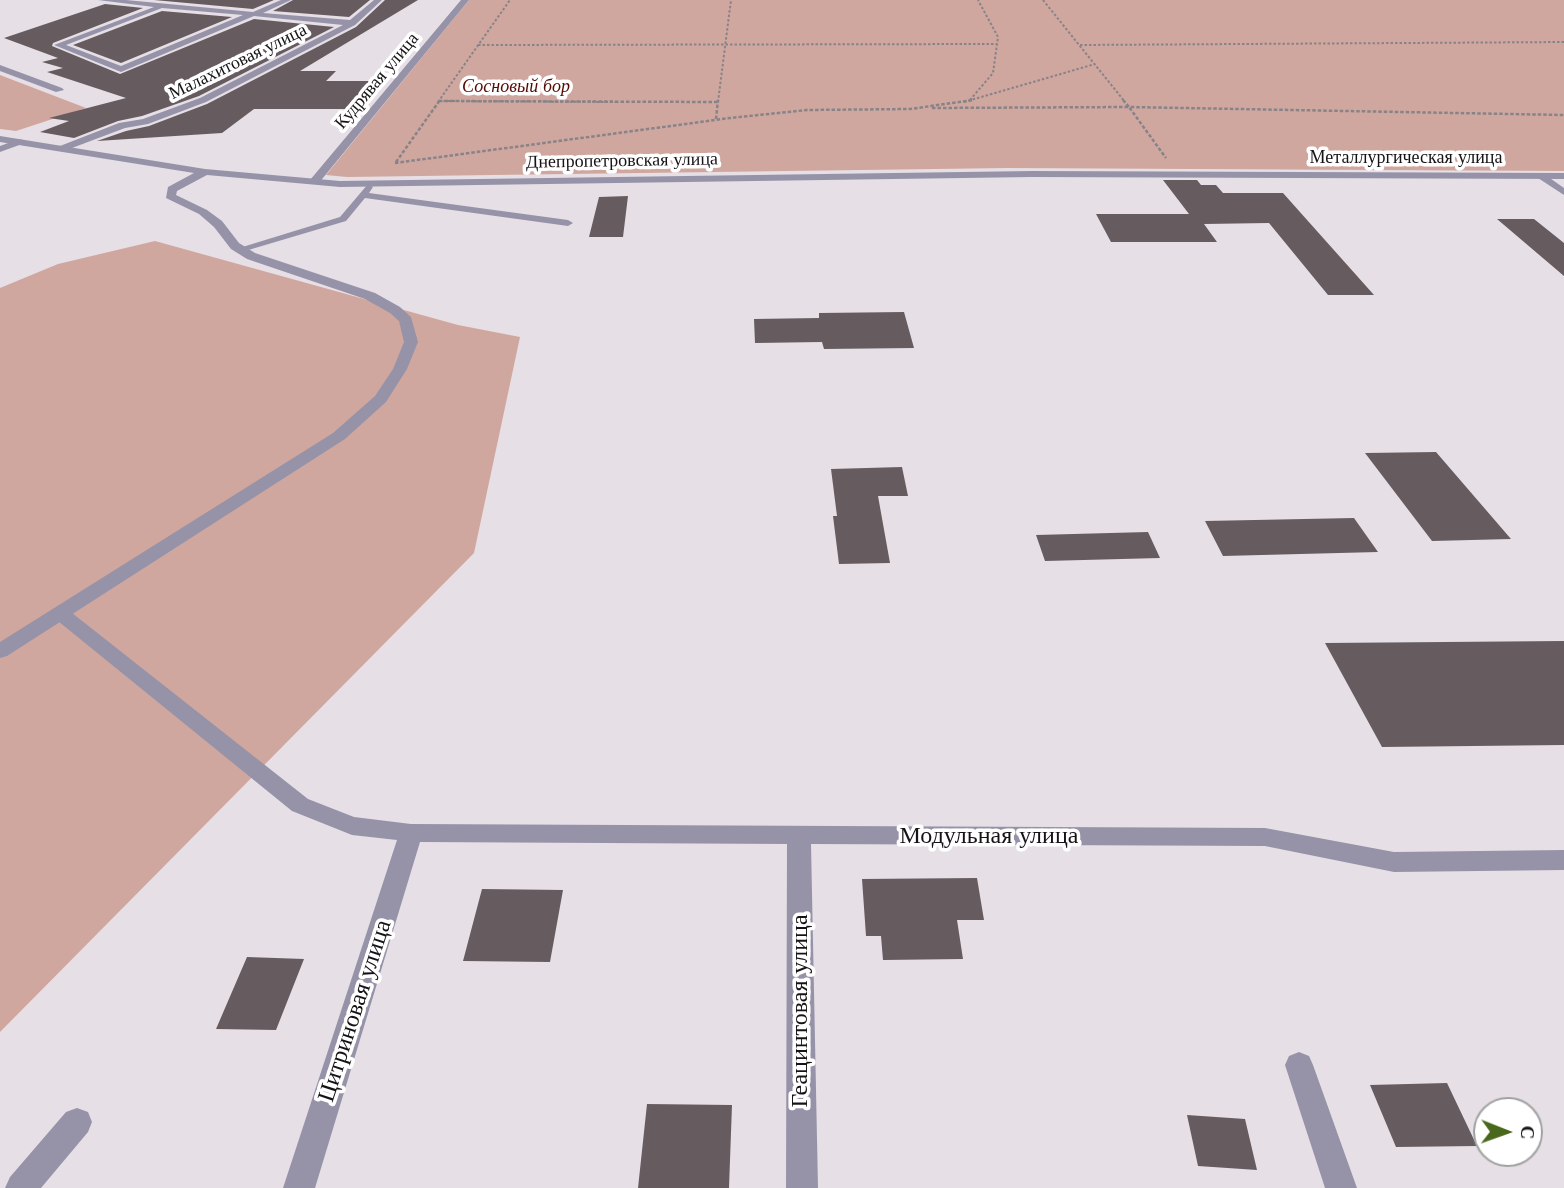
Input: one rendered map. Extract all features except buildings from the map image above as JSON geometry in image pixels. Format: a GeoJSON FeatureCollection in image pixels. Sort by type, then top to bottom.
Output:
{"type":"FeatureCollection","features":[{"type":"Feature","properties":{"kind":"street"},"geometry":{"type":"LineString","coordinates":[[102,0],[352,23]]}},
{"type":"Feature","properties":{"kind":"street"},"geometry":{"type":"LineString","coordinates":[[179,0],[58,45],[121,69],[287,0]]}},
{"type":"Feature","properties":{"kind":"street","name":"Малахитовая улица"},"geometry":{"type":"LineString","coordinates":[[64,148],[123,125],[145,122],[202,100],[352,23],[378,0]]}},
{"type":"Feature","properties":{"kind":"street","name":"Кудрявая улица"},"geometry":{"type":"LineString","coordinates":[[314,182],[465,0]]}},
{"type":"Feature","properties":{"kind":"street"},"geometry":{"type":"LineString","coordinates":[[0,68],[59,90]]}},
{"type":"Feature","properties":{"kind":"street","name":"Днепропетровская улица"},"geometry":{"type":"LineString","coordinates":[[0,139],[205,172],[314,182],[1032,174],[1247,176]]}},
{"type":"Feature","properties":{"kind":"street"},"geometry":{"type":"LineString","coordinates":[[0,650],[339,436],[381,399],[400,369],[411,342],[406,320],[395,310],[370,296],[251,256],[240,249],[218,224],[203,212],[170,196],[172,189],[205,172]]}},
{"type":"Feature","properties":{"kind":"street","name":"Металлургическая улица"},"geometry":{"type":"LineString","coordinates":[[1247,176],[1564,176]]}},
{"type":"Feature","properties":{"kind":"street","name":"Модульная улица"},"geometry":{"type":"LineString","coordinates":[[60,612],[300,805],[352,825],[411,833],[1265,837],[1394,862],[1564,860]]}},
{"type":"Feature","properties":{"kind":"street","name":"Цитриновая улица"},"geometry":{"type":"LineString","coordinates":[[299,1188],[411,833]]}},
{"type":"Feature","properties":{"kind":"street","name":"Геацинтовая улица"},"geometry":{"type":"LineString","coordinates":[[799,835],[802,1188]]}},
{"type":"Feature","properties":{"kind":"street"},"geometry":{"type":"LineString","coordinates":[[1298,1065],[1341,1188]]}},
{"type":"Feature","properties":{"kind":"street"},"geometry":{"type":"LineString","coordinates":[[21,1188],[77,1122]]}},
{"type":"Feature","properties":{"kind":"lane"},"geometry":{"type":"LineString","coordinates":[[0,149],[19,142]]}},
{"type":"Feature","properties":{"kind":"lane"},"geometry":{"type":"LineString","coordinates":[[1541,176],[1564,192]]}},
{"type":"Feature","properties":{"kind":"lane"},"geometry":{"type":"LineString","coordinates":[[240,249],[343,219],[364,195],[370,183]]}},
{"type":"Feature","properties":{"kind":"lane"},"geometry":{"type":"LineString","coordinates":[[364,195],[568,223]]}},
{"type":"Feature","properties":{"kind":"path"},"geometry":{"type":"LineString","coordinates":[[510,0],[396,163],[716,119],[807,110],[1129,107],[1564,115]]}},
{"type":"Feature","properties":{"kind":"path"},"geometry":{"type":"LineString","coordinates":[[716,119],[731,0]]}},
{"type":"Feature","properties":{"kind":"path"},"geometry":{"type":"LineString","coordinates":[[969,101],[993,73],[998,37],[978,0]]}},
{"type":"Feature","properties":{"kind":"path"},"geometry":{"type":"LineString","coordinates":[[1043,0],[1129,107],[1178,175]]}},
{"type":"Feature","properties":{"kind":"path"},"geometry":{"type":"LineString","coordinates":[[1080,46],[1564,42]]}},
{"type":"Feature","properties":{"kind":"path"},"geometry":{"type":"LineString","coordinates":[[478,45],[997,44]]}},
{"type":"Feature","properties":{"kind":"path"},"geometry":{"type":"LineString","coordinates":[[910,108],[969,101],[1095,64]]}},
{"type":"Feature","properties":{"kind":"path"},"geometry":{"type":"LineString","coordinates":[[439,101],[718,102]]}},
{"type":"Feature","properties":{"kind":"green space","name":"Сосновый бор"},"geometry":{"type":"Polygon","coordinates":[[[469,0],[1564,0],[1564,171],[1008,168],[347,177],[326,175],[469,0]]]}},
{"type":"Feature","properties":{"kind":"green space"},"geometry":{"type":"Polygon","coordinates":[[[0,75],[86,108],[16,131],[0,129],[0,75]]]}},
{"type":"Feature","properties":{"kind":"green space"},"geometry":{"type":"Polygon","coordinates":[[[155,241],[458,325],[520,337],[474,553],[0,1032],[0,288],[58,264],[155,241]]]}}]}
